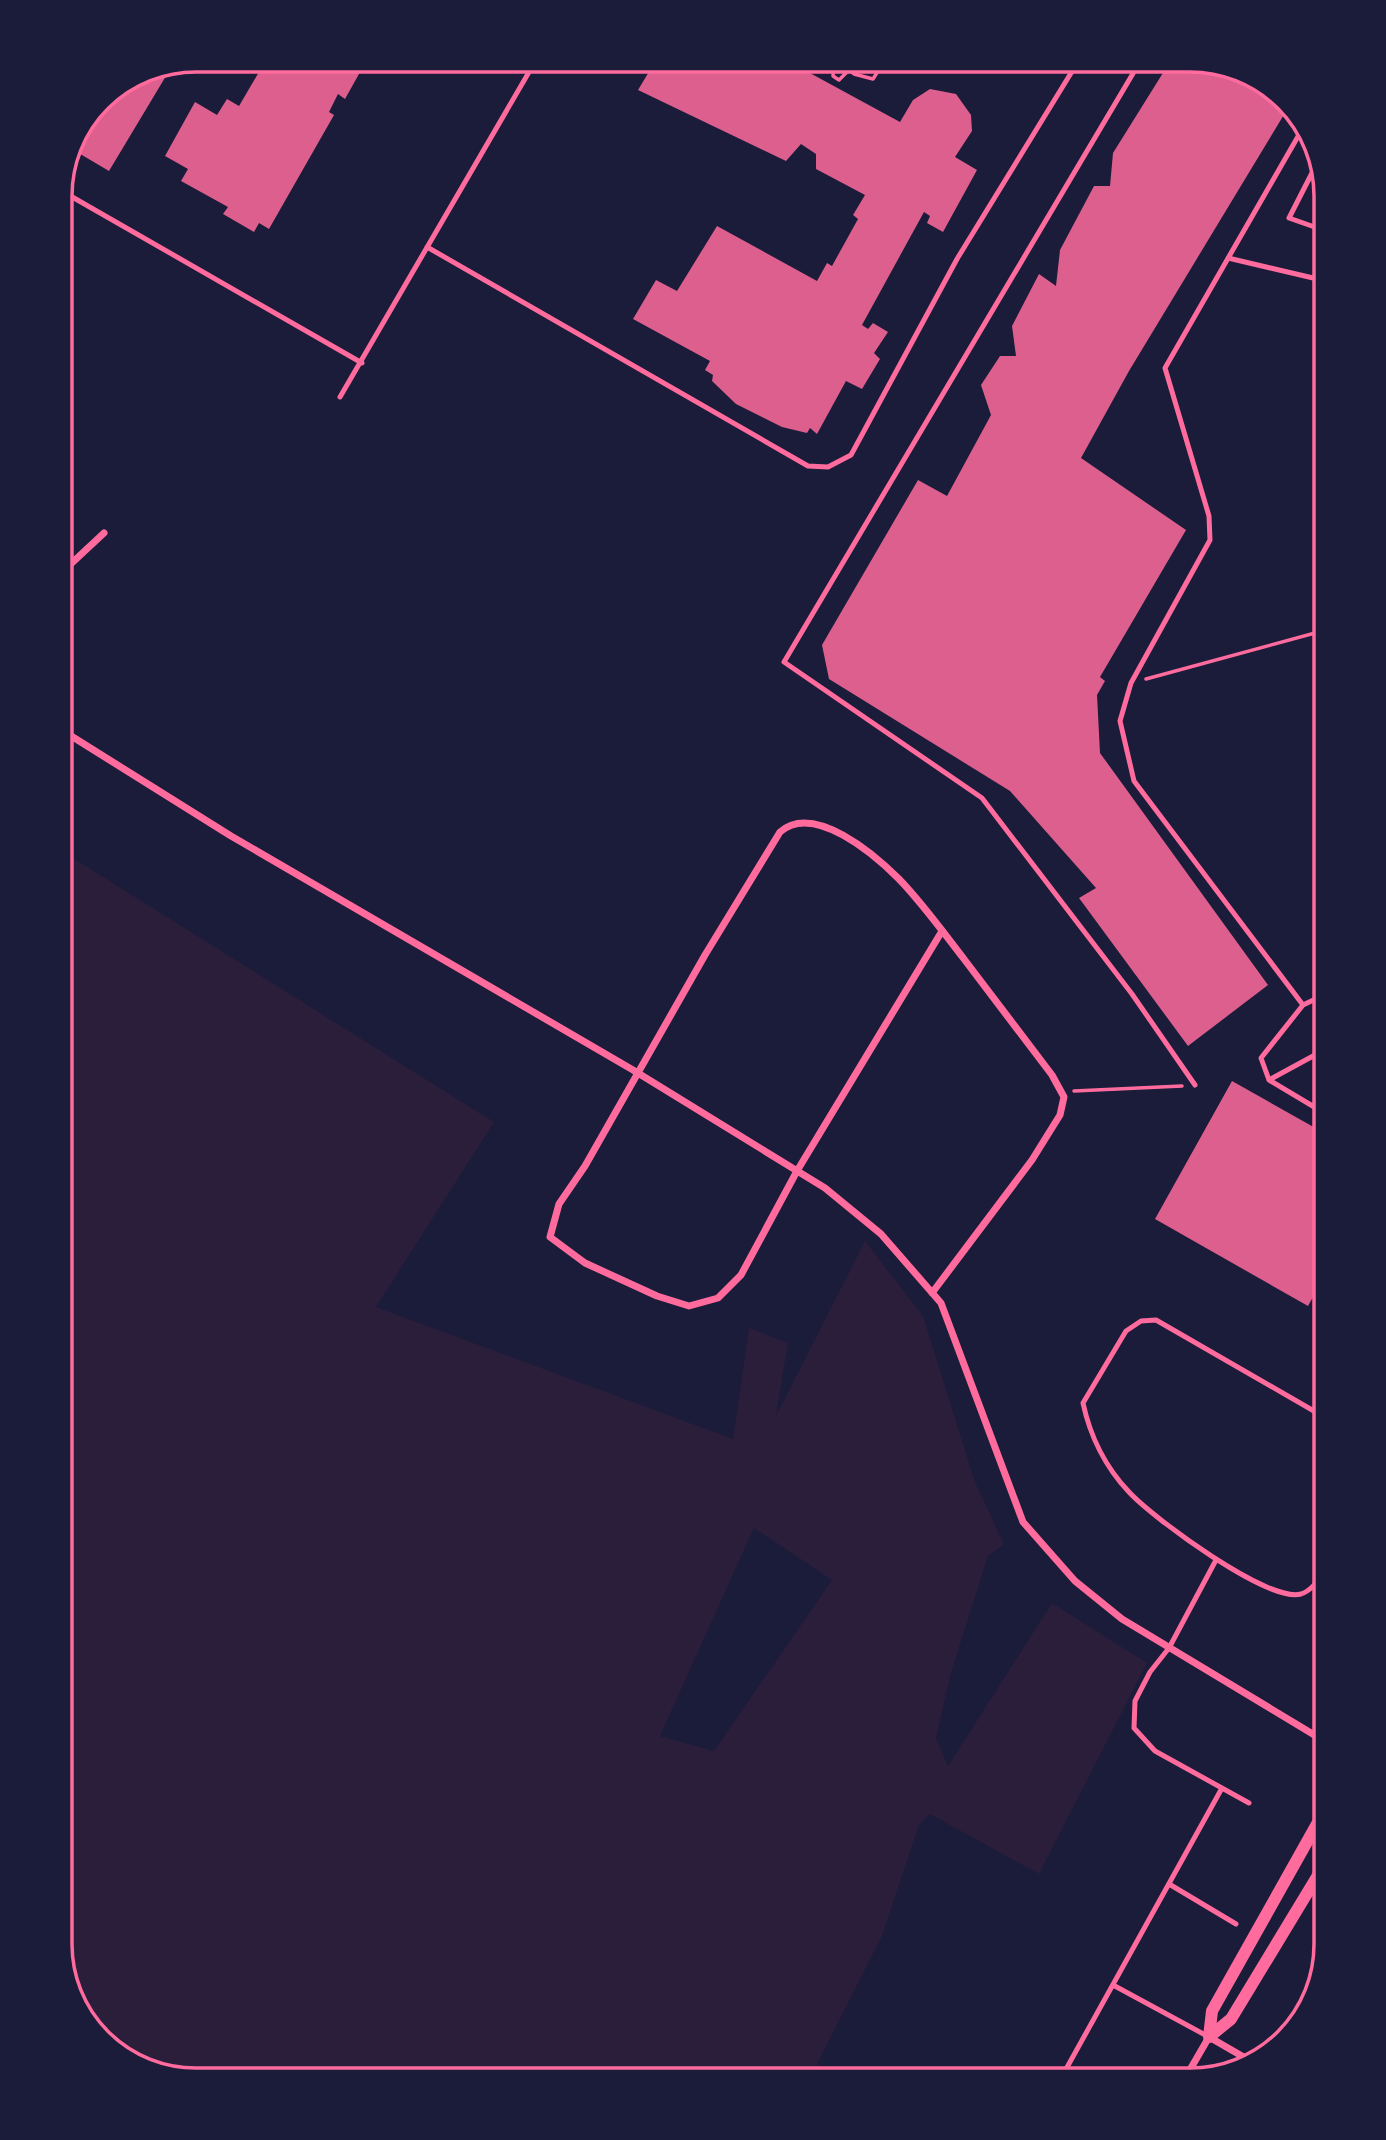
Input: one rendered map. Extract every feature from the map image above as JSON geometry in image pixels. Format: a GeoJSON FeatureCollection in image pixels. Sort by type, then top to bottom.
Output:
{"type":"FeatureCollection","features":[{"type":"Feature","properties":{"kind":"street"},"geometry":{"type":"LineString","coordinates":[[72,563],[104,533]]}},
{"type":"Feature","properties":{"kind":"street"},"geometry":{"type":"LineString","coordinates":[[72,737],[231,836],[638,1073],[825,1188],[881,1234],[941,1303],[1023,1522],[1075,1581],[1122,1619],[1314,1735]]}},
{"type":"Feature","properties":{"kind":"street"},"geometry":{"type":"LineString","coordinates":[[932,1293],[1032,1160],[1060,1115],[1064,1097],[1052,1074],[942,931],[899,879],[845,835],[817,823],[788,825],[780,832],[705,955],[585,1166],[559,1203],[550,1237],[585,1263],[657,1296],[689,1306],[718,1298],[741,1275],[797,1171],[942,931]]}},
{"type":"Feature","properties":{"kind":"street"},"geometry":{"type":"LineString","coordinates":[[1209,2037],[1212,2011],[1314,1829]]}},
{"type":"Feature","properties":{"kind":"street"},"geometry":{"type":"LineString","coordinates":[[1191,2068],[1209,2037],[1231,2019],[1314,1882]]}},
{"type":"Feature","properties":{"kind":"street"},"geometry":{"type":"LineString","coordinates":[[1209,2037],[1242,2056]]}},
{"type":"Feature","properties":{"kind":"lane"},"geometry":{"type":"LineString","coordinates":[[340,397],[529,72]]}},
{"type":"Feature","properties":{"kind":"lane"},"geometry":{"type":"LineString","coordinates":[[427,247],[808,466],[828,467],[851,455],[957,259],[1072,72]]}},
{"type":"Feature","properties":{"kind":"lane"},"geometry":{"type":"LineString","coordinates":[[1134,72],[784,662],[982,798],[1132,994],[1195,1085]]}},
{"type":"Feature","properties":{"kind":"lane"},"geometry":{"type":"LineString","coordinates":[[1298,136],[1165,368],[1209,516],[1210,540],[1131,683],[1120,721],[1134,781],[1303,1005]]}},
{"type":"Feature","properties":{"kind":"lane"},"geometry":{"type":"LineString","coordinates":[[1312,172],[1289,218],[1314,227]]}},
{"type":"Feature","properties":{"kind":"lane"},"geometry":{"type":"LineString","coordinates":[[72,197],[362,363]]}},
{"type":"Feature","properties":{"kind":"lane"},"geometry":{"type":"LineString","coordinates":[[1228,258],[1314,278]]}},
{"type":"Feature","properties":{"kind":"lane"},"geometry":{"type":"LineString","coordinates":[[1314,1000],[1303,1005],[1261,1058],[1269,1080],[1314,1107]]}},
{"type":"Feature","properties":{"kind":"lane"},"geometry":{"type":"LineString","coordinates":[[1269,1080],[1314,1056]]}},
{"type":"Feature","properties":{"kind":"lane"},"geometry":{"type":"LineString","coordinates":[[1314,1411],[1156,1320],[1141,1321],[1126,1331],[1083,1403],[1087,1424],[1105,1461],[1129,1493],[1216,1560],[1282,1593],[1301,1594],[1314,1585]]}},
{"type":"Feature","properties":{"kind":"lane"},"geometry":{"type":"LineString","coordinates":[[1216,1560],[1169,1648],[1150,1672],[1135,1701],[1134,1728],[1154,1751],[1249,1803]]}},
{"type":"Feature","properties":{"kind":"lane"},"geometry":{"type":"LineString","coordinates":[[1067,2068],[1222,1788]]}},
{"type":"Feature","properties":{"kind":"lane"},"geometry":{"type":"LineString","coordinates":[[1168,1884],[1236,1924]]}},
{"type":"Feature","properties":{"kind":"lane"},"geometry":{"type":"LineString","coordinates":[[1113,1984],[1209,2037]]}},
{"type":"Feature","properties":{"kind":"path"},"geometry":{"type":"LineString","coordinates":[[833,72],[833,76],[839,80],[847,72]]}},
{"type":"Feature","properties":{"kind":"path"},"geometry":{"type":"LineString","coordinates":[[852,72],[873,79],[877,72]]}},
{"type":"Feature","properties":{"kind":"path"},"geometry":{"type":"LineString","coordinates":[[1131,683],[1314,633]]}},
{"type":"Feature","properties":{"kind":"path"},"geometry":{"type":"LineString","coordinates":[[1062,1092],[1195,1085]]}},
{"type":"Feature","properties":{"kind":"shaded area"},"geometry":{"type":"Polygon","coordinates":[[[72,858],[494,1122],[376,1307],[733,1439],[749,1328],[788,1343],[776,1416],[865,1241],[923,1316],[975,1482],[1004,1544],[988,1556],[951,1673],[936,1738],[948,1766],[1052,1603],[1147,1663],[1039,1874],[930,1814],[919,1825],[882,1936],[817,2064],[825,2068],[188,2068],[156,2062],[127,2047],[103,2026],[93,2013],[78,1984],[72,1952],[72,858]],[[754,1528],[660,1736],[714,1751],[832,1580],[754,1528]]]}},
{"type":"Feature","properties":{"kind":"building"},"geometry":{"type":"Polygon","coordinates":[[[259,72],[360,72],[345,99],[338,94],[329,112],[334,115],[269,229],[259,223],[254,232],[223,214],[228,207],[181,181],[188,169],[165,156],[195,102],[217,115],[227,99],[239,106],[259,72]]]}},
{"type":"Feature","properties":{"kind":"building"},"geometry":{"type":"Polygon","coordinates":[[[649,72],[808,72],[900,122],[913,100],[930,89],[956,94],[971,115],[972,131],[955,157],[977,170],[943,232],[927,223],[930,216],[924,212],[862,325],[868,329],[873,323],[888,332],[874,353],[880,359],[862,389],[846,381],[817,434],[810,428],[807,433],[782,427],[736,404],[712,381],[713,375],[705,370],[710,361],[633,319],[656,280],[677,291],[717,226],[817,281],[827,263],[832,266],[858,219],[853,215],[865,195],[816,169],[816,154],[801,144],[786,161],[638,90],[649,72]]]}},
{"type":"Feature","properties":{"kind":"building"},"geometry":{"type":"Polygon","coordinates":[[[1164,72],[1198,72],[1230,78],[1259,93],[1284,115],[1129,371],[1081,458],[1186,530],[1100,677],[1105,681],[1097,695],[1100,753],[1268,985],[1188,1046],[1079,898],[1096,888],[1010,791],[829,679],[822,645],[918,480],[947,496],[991,415],[981,385],[1000,356],[1016,356],[1012,326],[1039,274],[1056,286],[1060,250],[1094,186],[1110,186],[1113,153],[1164,72]]]}},
{"type":"Feature","properties":{"kind":"building"},"geometry":{"type":"Polygon","coordinates":[[[166,75],[109,171],[79,153],[97,120],[127,93],[148,81],[166,75]]]}},
{"type":"Feature","properties":{"kind":"building"},"geometry":{"type":"Polygon","coordinates":[[[1232,1081],[1314,1127],[1314,1295],[1308,1306],[1155,1219],[1232,1081]]]}}]}
